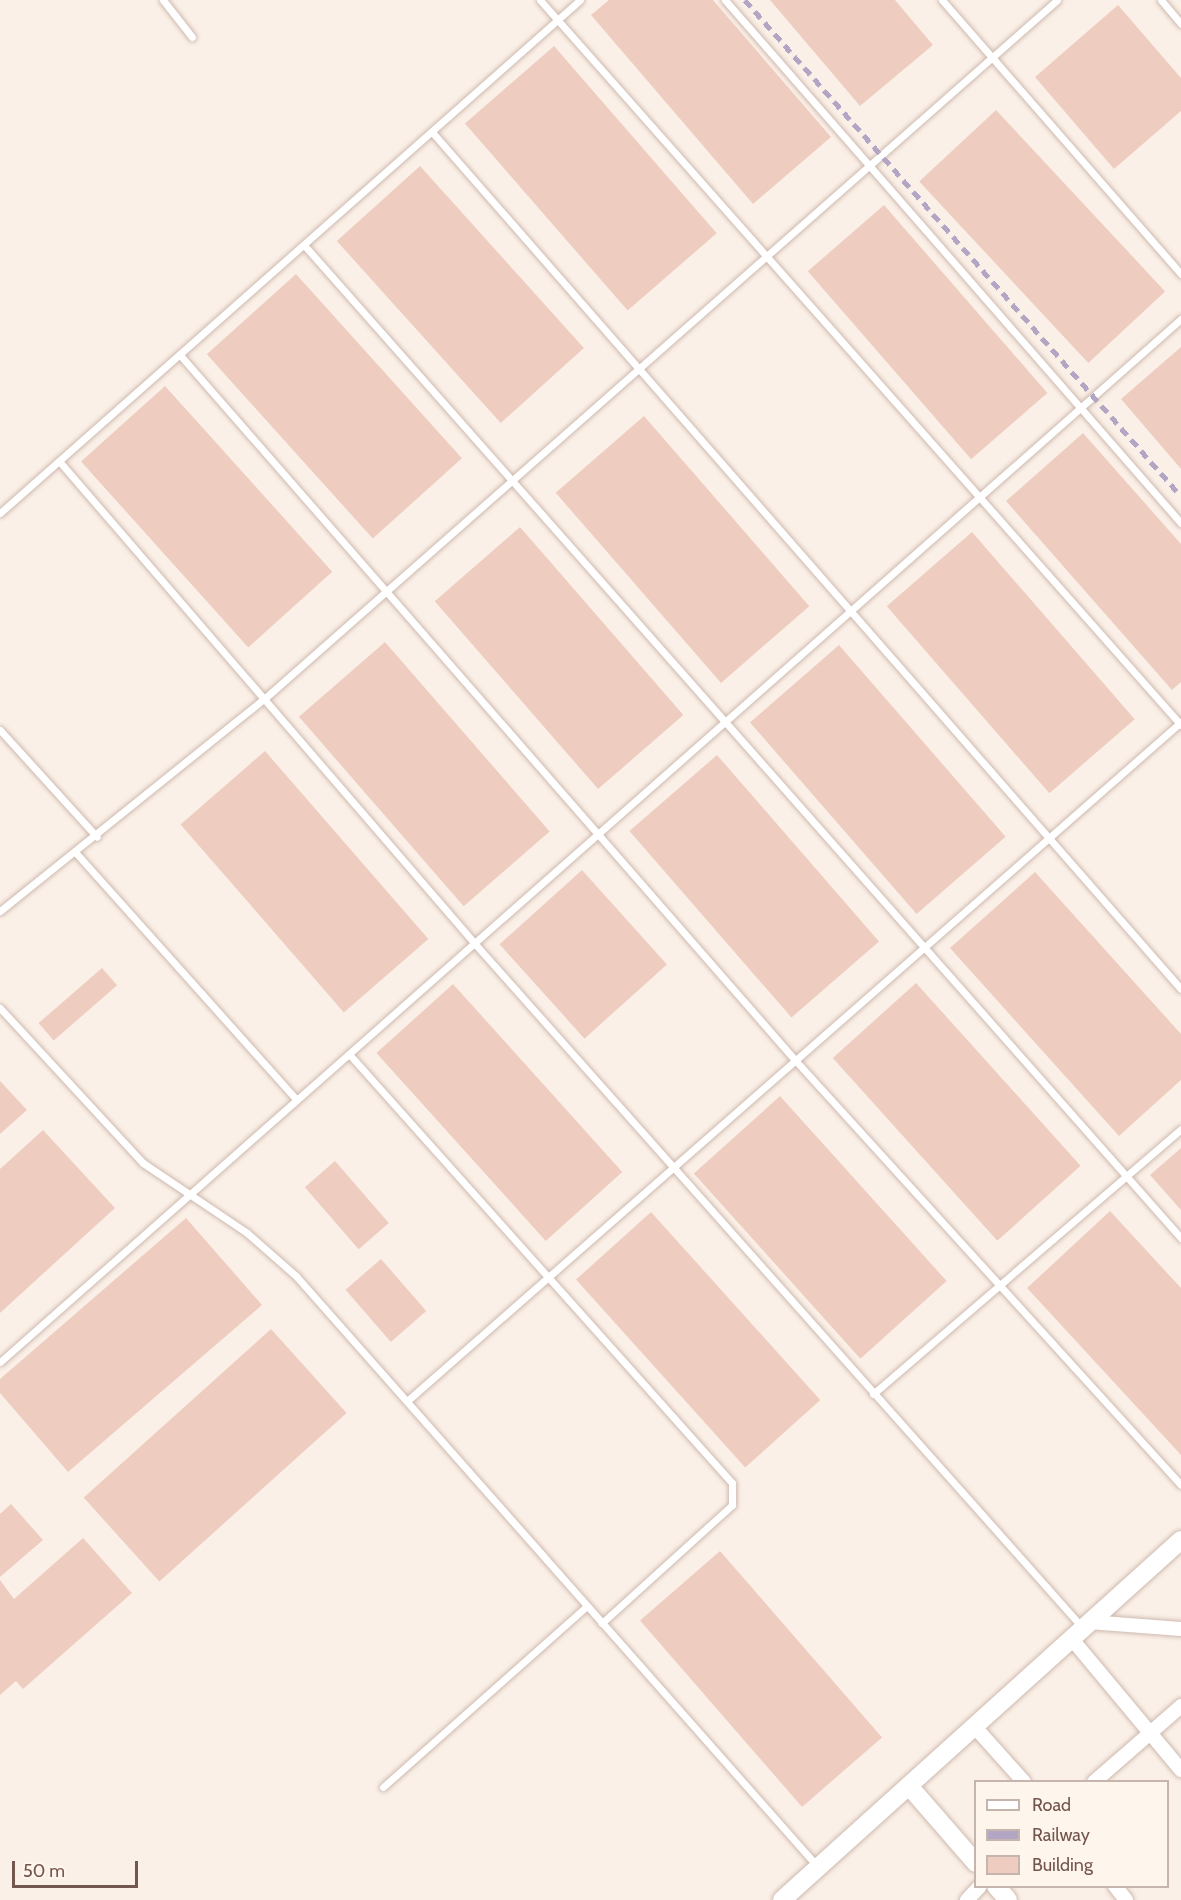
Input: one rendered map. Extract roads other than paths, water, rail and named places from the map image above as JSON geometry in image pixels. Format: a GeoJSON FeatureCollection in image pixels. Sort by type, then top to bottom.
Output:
{"type":"FeatureCollection","features":[{"type":"Feature","properties":{"kind":"street"},"geometry":{"type":"LineString","coordinates":[[782,1900],[1181,1540]]}},
{"type":"Feature","properties":{"kind":"street"},"geometry":{"type":"LineString","coordinates":[[1081,1630],[1181,1629]]}},
{"type":"Feature","properties":{"kind":"street"},"geometry":{"type":"LineString","coordinates":[[1081,1630],[1149,1733],[1181,1770]]}},
{"type":"Feature","properties":{"kind":"street"},"geometry":{"type":"LineString","coordinates":[[1096,1780],[1181,1706]]}},
{"type":"Feature","properties":{"kind":"street"},"geometry":{"type":"LineString","coordinates":[[974,1726],[1022,1780]]}},
{"type":"Feature","properties":{"kind":"street"},"geometry":{"type":"LineString","coordinates":[[909,1786],[974,1862]]}},
{"type":"Feature","properties":{"kind":"street"},"geometry":{"type":"LineString","coordinates":[[967,1900],[979,1888]]}},
{"type":"Feature","properties":{"kind":"street"},"geometry":{"type":"LineString","coordinates":[[997,1888],[1008,1900]]}},
{"type":"Feature","properties":{"kind":"street"},"geometry":{"type":"LineString","coordinates":[[1116,1888],[1126,1900]]}},
{"type":"Feature","properties":{"kind":"lane"},"geometry":{"type":"LineString","coordinates":[[163,0],[192,37]]}},
{"type":"Feature","properties":{"kind":"lane"},"geometry":{"type":"LineString","coordinates":[[407,1401],[1180,723],[978,499],[540,0]]}},
{"type":"Feature","properties":{"kind":"lane"},"geometry":{"type":"LineString","coordinates":[[0,513],[580,0]]}},
{"type":"Feature","properties":{"kind":"lane"},"geometry":{"type":"LineString","coordinates":[[725,0],[1181,523]]}},
{"type":"Feature","properties":{"kind":"lane"},"geometry":{"type":"LineString","coordinates":[[942,0],[1181,274]]}},
{"type":"Feature","properties":{"kind":"lane"},"geometry":{"type":"LineString","coordinates":[[0,911],[97,837],[264,699],[766,259],[1057,0]]}},
{"type":"Feature","properties":{"kind":"lane"},"geometry":{"type":"LineString","coordinates":[[1161,0],[1181,24]]}},
{"type":"Feature","properties":{"kind":"lane"},"geometry":{"type":"LineString","coordinates":[[432,132],[636,371],[852,610],[1181,989]]}},
{"type":"Feature","properties":{"kind":"lane"},"geometry":{"type":"LineString","coordinates":[[304,245],[725,723],[925,945],[1125,1177],[1181,1238]]}},
{"type":"Feature","properties":{"kind":"lane"},"geometry":{"type":"LineString","coordinates":[[0,1362],[186,1195],[476,945],[1181,319]]}},
{"type":"Feature","properties":{"kind":"lane"},"geometry":{"type":"LineString","coordinates":[[180,355],[386,593],[601,834],[795,1059],[1181,1485]]}},
{"type":"Feature","properties":{"kind":"lane"},"geometry":{"type":"LineString","coordinates":[[59,461],[476,945],[675,1167],[1081,1630]]}},
{"type":"Feature","properties":{"kind":"lane"},"geometry":{"type":"LineString","coordinates":[[0,730],[97,837]]}},
{"type":"Feature","properties":{"kind":"lane"},"geometry":{"type":"LineString","coordinates":[[76,853],[296,1099]]}},
{"type":"Feature","properties":{"kind":"lane"},"geometry":{"type":"LineString","coordinates":[[0,1008],[135,1155],[186,1195],[271,1252],[407,1401],[819,1868]]}},
{"type":"Feature","properties":{"kind":"lane"},"geometry":{"type":"LineString","coordinates":[[349,1054],[735,1490],[732,1505],[602,1623]]}},
{"type":"Feature","properties":{"kind":"lane"},"geometry":{"type":"LineString","coordinates":[[873,1394],[1181,1129]]}},
{"type":"Feature","properties":{"kind":"lane"},"geometry":{"type":"LineString","coordinates":[[383,1787],[587,1606]]}},
{"type":"Feature","properties":{"kind":"railway"},"geometry":{"type":"LineString","coordinates":[[745,0],[1181,496]]}}]}
